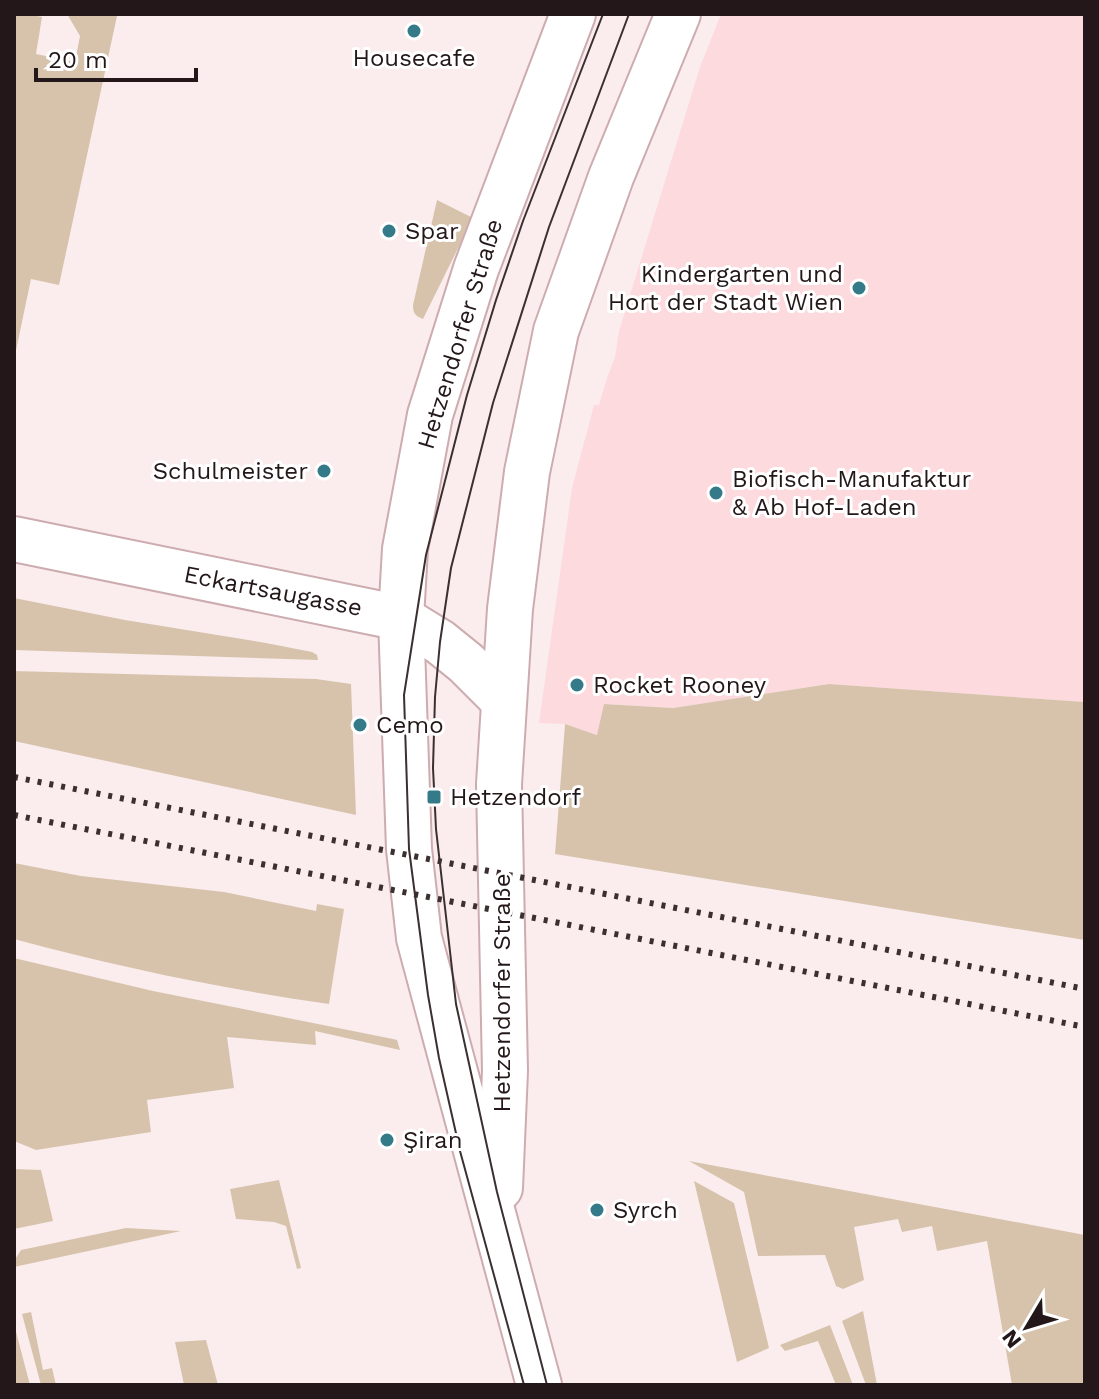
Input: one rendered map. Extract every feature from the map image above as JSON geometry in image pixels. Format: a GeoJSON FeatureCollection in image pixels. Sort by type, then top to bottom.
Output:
{"type":"FeatureCollection","features":[{"type":"Feature","properties":{"kind":"main road","name":"Hetzendorfer Straße"},"geometry":{"type":"LineString","coordinates":[[539,1385],[419,938],[409,849],[401,618],[405,549],[430,415],[476,269],[573,14]]}},
{"type":"Feature","properties":{"kind":"main road","name":"Hetzendorfer Straße"},"geometry":{"type":"LineString","coordinates":[[498,1231],[505,1071],[499,784],[510,609],[527,472],[556,331],[611,177],[678,14]]}},
{"type":"Feature","properties":{"kind":"main road","name":"Eckartsaugasse"},"geometry":{"type":"LineString","coordinates":[[14,539],[401,618],[440,642],[504,701]]}},
{"type":"Feature","properties":{"kind":"shaded area"},"geometry":{"type":"Polygon","coordinates":[[[14,14],[42,17],[36,54],[75,62],[80,36],[67,14],[117,16],[59,285],[31,279],[14,360],[14,14]]]}},
{"type":"Feature","properties":{"kind":"shaded area"},"geometry":{"type":"Polygon","coordinates":[[[721,14],[1085,14],[1085,702],[829,684],[673,708],[605,704],[598,735],[565,724],[539,723],[572,488],[594,405],[599,405],[615,357],[619,331],[700,67],[721,14]]]}},
{"type":"Feature","properties":{"kind":"shaded area"},"geometry":{"type":"Polygon","coordinates":[[[437,200],[473,218],[423,319],[415,314],[413,305],[437,200]]]}},
{"type":"Feature","properties":{"kind":"shaded area"},"geometry":{"type":"Polygon","coordinates":[[[14,598],[312,652],[318,660],[14,650],[14,598]]]}},
{"type":"Feature","properties":{"kind":"shaded area"},"geometry":{"type":"Polygon","coordinates":[[[14,671],[316,679],[351,684],[356,815],[14,741],[14,671]]]}},
{"type":"Feature","properties":{"kind":"shaded area"},"geometry":{"type":"Polygon","coordinates":[[[829,684],[1085,702],[1085,940],[555,854],[565,724],[597,735],[604,704],[673,708],[829,684]]]}},
{"type":"Feature","properties":{"kind":"shaded area"},"geometry":{"type":"Polygon","coordinates":[[[14,863],[81,876],[224,892],[316,911],[317,904],[344,909],[329,1004],[171,976],[14,939],[14,863]]]}},
{"type":"Feature","properties":{"kind":"shaded area"},"geometry":{"type":"Polygon","coordinates":[[[14,958],[153,991],[393,1039],[397,1040],[400,1050],[315,1031],[316,1045],[227,1037],[234,1088],[147,1100],[151,1132],[36,1150],[14,1141],[14,958]]]}},
{"type":"Feature","properties":{"kind":"shaded area"},"geometry":{"type":"Polygon","coordinates":[[[689,1161],[1085,1235],[1085,1385],[1012,1385],[987,1241],[937,1251],[932,1226],[902,1232],[898,1219],[854,1227],[864,1280],[843,1289],[836,1286],[825,1255],[758,1256],[744,1192],[689,1161]]]}},
{"type":"Feature","properties":{"kind":"shaded area"},"geometry":{"type":"Polygon","coordinates":[[[14,1169],[41,1170],[53,1221],[14,1229],[14,1169]]]}},
{"type":"Feature","properties":{"kind":"shaded area"},"geometry":{"type":"Polygon","coordinates":[[[279,1180],[301,1268],[297,1269],[286,1226],[236,1219],[230,1189],[279,1180]]]}},
{"type":"Feature","properties":{"kind":"shaded area"},"geometry":{"type":"Polygon","coordinates":[[[694,1181],[734,1203],[769,1348],[737,1362],[694,1181]]]}},
{"type":"Feature","properties":{"kind":"shaded area"},"geometry":{"type":"Polygon","coordinates":[[[126,1228],[181,1231],[14,1267],[21,1250],[126,1228]]]}},
{"type":"Feature","properties":{"kind":"shaded area"},"geometry":{"type":"Polygon","coordinates":[[[863,1311],[877,1385],[866,1385],[842,1321],[863,1311]]]}},
{"type":"Feature","properties":{"kind":"shaded area"},"geometry":{"type":"Polygon","coordinates":[[[31,1312],[43,1370],[52,1368],[56,1385],[41,1385],[22,1314],[31,1312]]]}},
{"type":"Feature","properties":{"kind":"shaded area"},"geometry":{"type":"Polygon","coordinates":[[[14,1324],[30,1385],[14,1385],[14,1324]]]}},
{"type":"Feature","properties":{"kind":"shaded area"},"geometry":{"type":"Polygon","coordinates":[[[830,1325],[853,1385],[836,1385],[818,1341],[785,1351],[780,1345],[830,1325]]]}},
{"type":"Feature","properties":{"kind":"shaded area"},"geometry":{"type":"Polygon","coordinates":[[[206,1340],[218,1385],[184,1385],[175,1342],[206,1340]]]}},
{"type":"Feature","properties":{"kind":"tram line"},"geometry":{"type":"LineString","coordinates":[[524,1385],[460,1151],[428,995],[409,849],[404,695],[426,555],[467,395],[523,221],[603,14]]}},
{"type":"Feature","properties":{"kind":"tram line"},"geometry":{"type":"LineString","coordinates":[[547,1385],[497,1192],[456,1004],[436,829],[433,768],[435,697],[451,568],[493,403],[549,227],[629,14]]}},
{"type":"Feature","properties":{"kind":"railway"},"geometry":{"type":"LineString","coordinates":[[14,777],[1085,989]]}},
{"type":"Feature","properties":{"kind":"railway"},"geometry":{"type":"LineString","coordinates":[[14,815],[1085,1027]]}},
{"type":"Feature","properties":{"kind":"place","name":"Housecafe"},"geometry":{"type":"Point","coordinates":[414,31]}},
{"type":"Feature","properties":{"kind":"place","name":"Spar"},"geometry":{"type":"Point","coordinates":[389,231]}},
{"type":"Feature","properties":{"kind":"place","name":"Kindergarten und Hort der Stadt Wien"},"geometry":{"type":"Point","coordinates":[859,288]}},
{"type":"Feature","properties":{"kind":"place","name":"Schulmeister"},"geometry":{"type":"Point","coordinates":[324,471]}},
{"type":"Feature","properties":{"kind":"place","name":"Biofisch-Manufaktur & Ab Hof-Laden"},"geometry":{"type":"Point","coordinates":[716,493]}},
{"type":"Feature","properties":{"kind":"place","name":"Rocket Rooney"},"geometry":{"type":"Point","coordinates":[577,685]}},
{"type":"Feature","properties":{"kind":"place","name":"Cemo"},"geometry":{"type":"Point","coordinates":[360,725]}},
{"type":"Feature","properties":{"kind":"place","name":"Hetzendorf"},"geometry":{"type":"Point","coordinates":[434,797]}},
{"type":"Feature","properties":{"kind":"place","name":"Şiran"},"geometry":{"type":"Point","coordinates":[387,1140]}},
{"type":"Feature","properties":{"kind":"place","name":"Syrch"},"geometry":{"type":"Point","coordinates":[597,1210]}}]}
